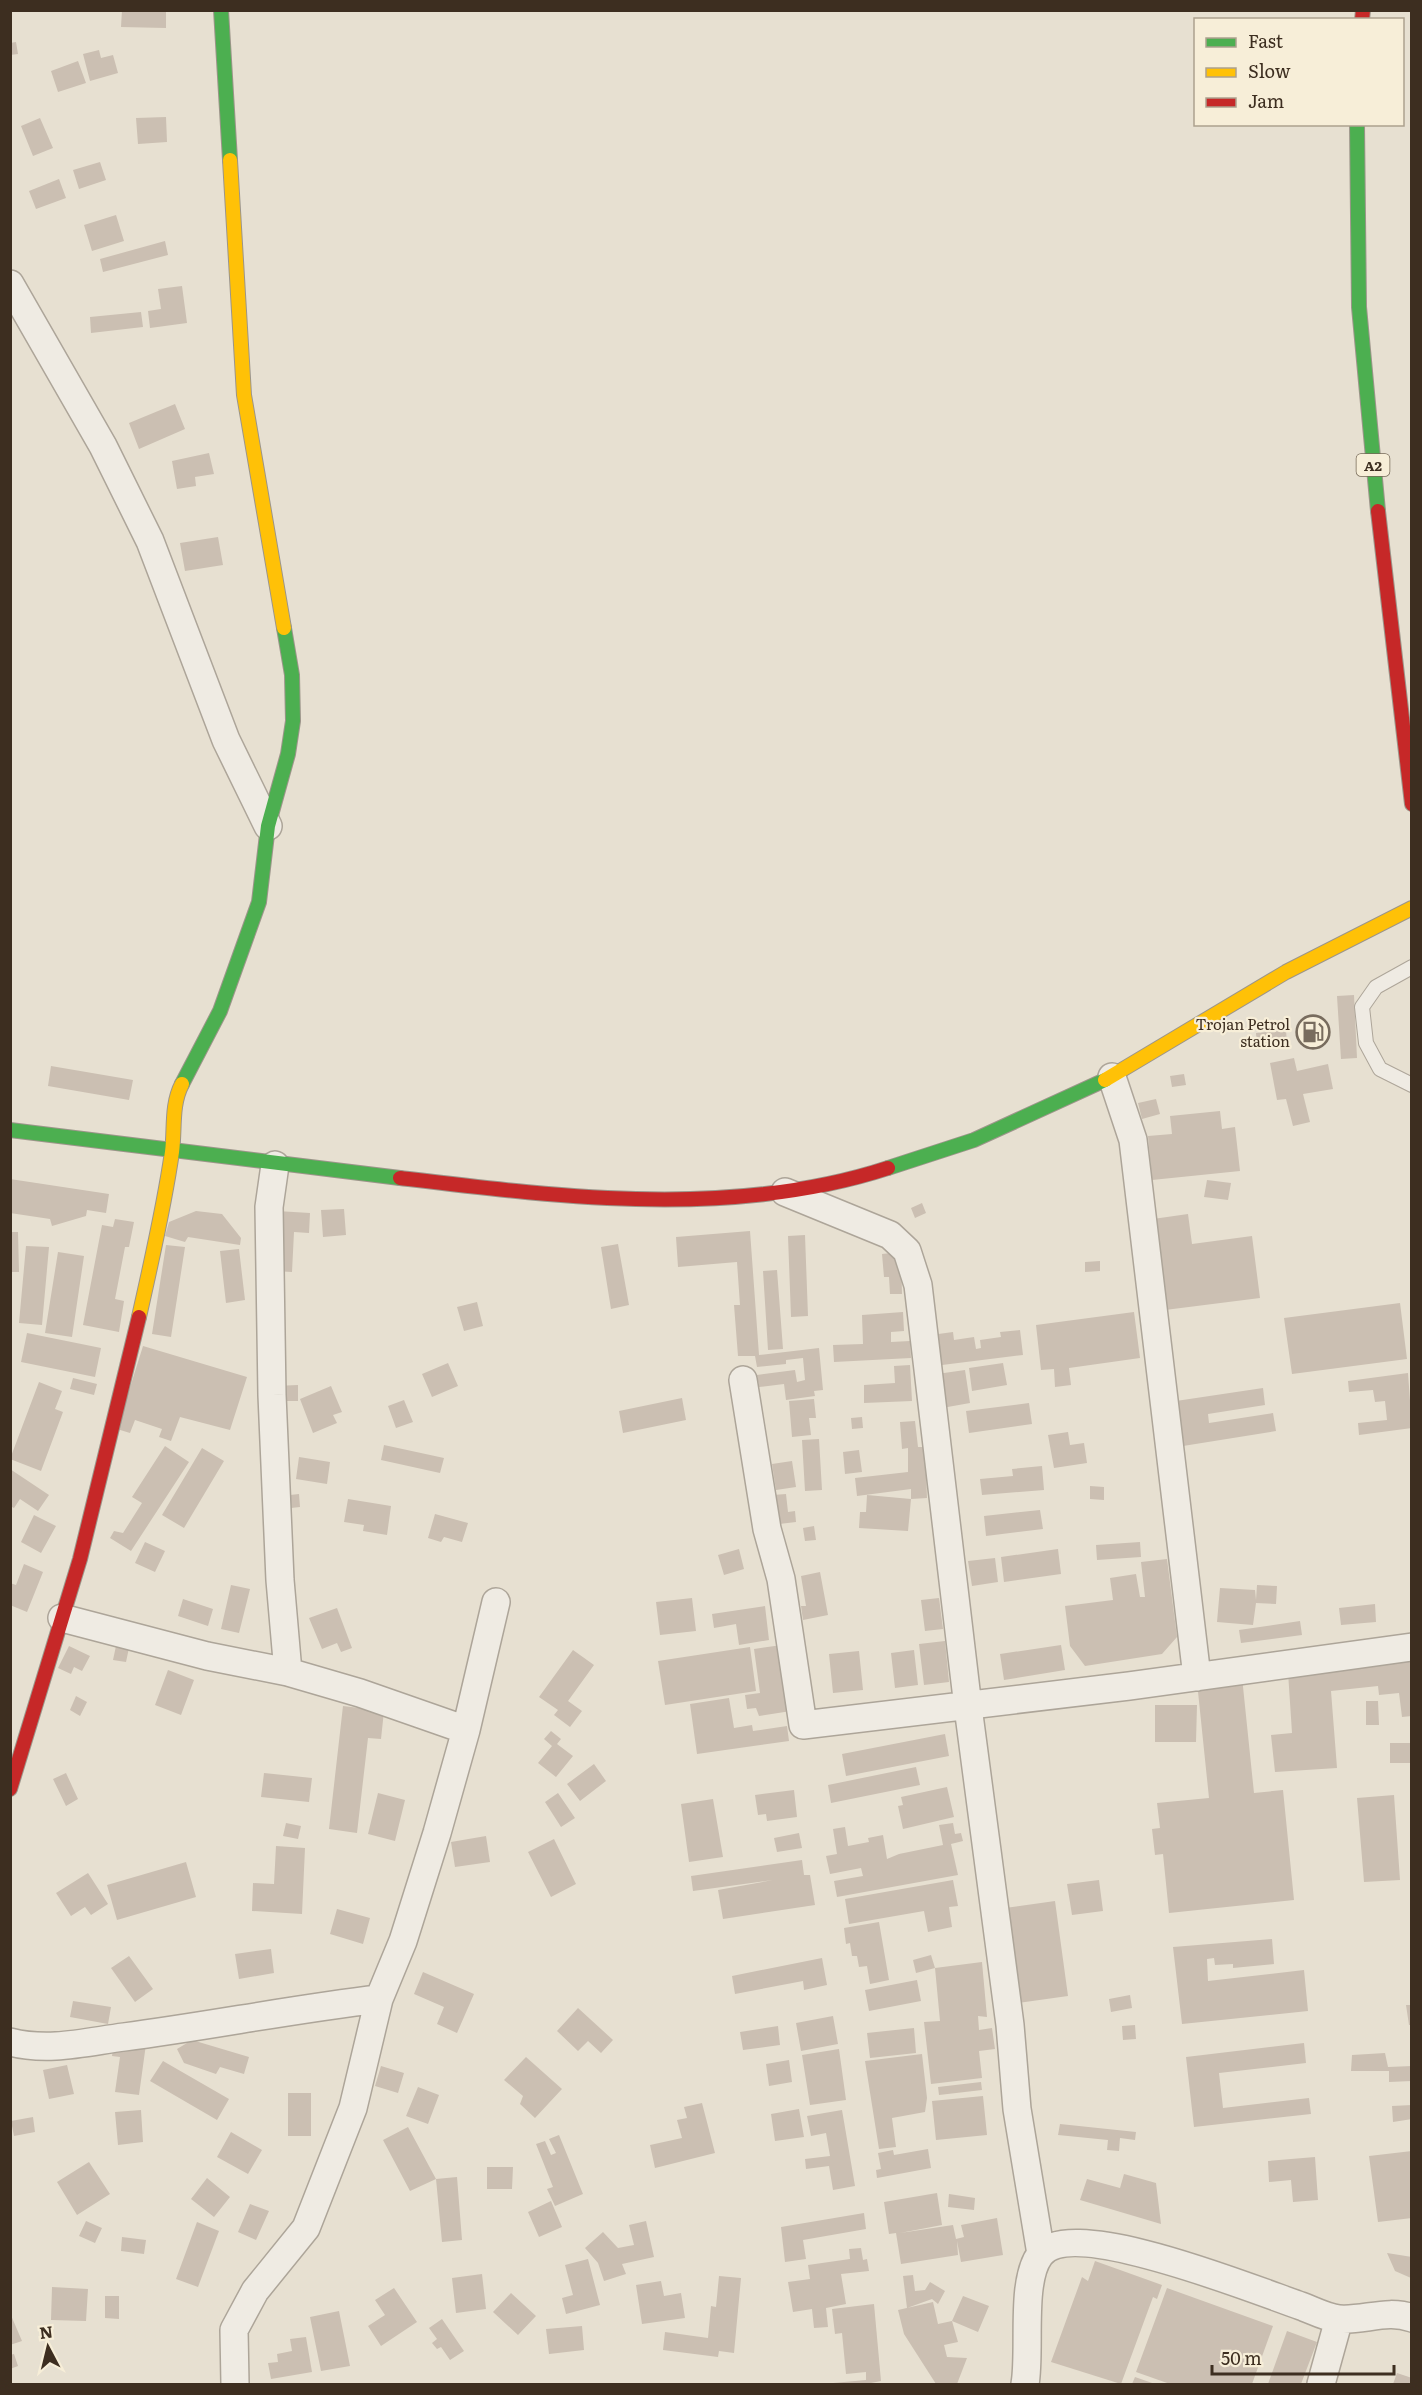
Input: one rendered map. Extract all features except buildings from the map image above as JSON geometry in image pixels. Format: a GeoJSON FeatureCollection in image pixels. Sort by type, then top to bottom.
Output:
{"type":"FeatureCollection","features":[{"type":"Feature","properties":{"kind":"main road"},"geometry":{"type":"LineString","coordinates":[[10,1789],[27,1726],[80,1559],[155,1248],[172,1151],[174,1110],[179,1090],[220,1011],[259,902],[268,826],[288,754],[293,721],[292,675],[244,395],[221,10]]}},
{"type":"Feature","properties":{"kind":"main road","name":"A2"},"geometry":{"type":"LineString","coordinates":[[1358,126],[1359,307],[1377,509],[1412,804]]}},
{"type":"Feature","properties":{"kind":"main road"},"geometry":{"type":"LineString","coordinates":[[10,1130],[275,1165],[534,1194],[675,1199],[785,1192],[876,1172],[975,1140],[1112,1077],[1286,972],[1412,908]]}},
{"type":"Feature","properties":{"kind":"street"},"geometry":{"type":"LineString","coordinates":[[10,284],[103,446],[150,541],[226,740],[268,826]]}},
{"type":"Feature","properties":{"kind":"street"},"geometry":{"type":"LineString","coordinates":[[1112,1077],[1133,1140],[1197,1677]]}},
{"type":"Feature","properties":{"kind":"street"},"geometry":{"type":"LineString","coordinates":[[275,1165],[269,1207],[272,1395],[280,1580],[288,1672]]}},
{"type":"Feature","properties":{"kind":"street"},"geometry":{"type":"LineString","coordinates":[[785,1192],[890,1235],[907,1251],[918,1285],[968,1707],[1010,2025],[1017,2109],[1041,2254]]}},
{"type":"Feature","properties":{"kind":"street"},"geometry":{"type":"LineString","coordinates":[[743,1380],[767,1529],[781,1579],[803,1725],[968,1707],[1412,1647]]}},
{"type":"Feature","properties":{"kind":"street"},"geometry":{"type":"LineString","coordinates":[[235,2385],[234,2330],[255,2291],[306,2228],[353,2108],[378,1999],[403,1941],[466,1730],[496,1602]]}},
{"type":"Feature","properties":{"kind":"street"},"geometry":{"type":"LineString","coordinates":[[62,1618],[207,1656],[288,1672],[360,1693],[466,1730]]}},
{"type":"Feature","properties":{"kind":"street"},"geometry":{"type":"LineString","coordinates":[[10,2042],[66,2047],[224,2024],[287,2010],[378,1999]]}},
{"type":"Feature","properties":{"kind":"street"},"geometry":{"type":"LineString","coordinates":[[1025,2385],[1028,2368],[1028,2300],[1033,2271],[1041,2254],[1059,2243],[1091,2243],[1140,2251],[1340,2319],[1382,2314],[1412,2318]]}},
{"type":"Feature","properties":{"kind":"street"},"geometry":{"type":"LineString","coordinates":[[1321,2385],[1340,2319]]}},
{"type":"Feature","properties":{"kind":"lane"},"geometry":{"type":"LineString","coordinates":[[1412,967],[1376,987],[1362,1007],[1366,1043],[1380,1069],[1412,1085]]}},
{"type":"Feature","properties":{"kind":"traffic: fast"},"geometry":{"type":"LineString","coordinates":[[221,10],[230,160]]}},
{"type":"Feature","properties":{"kind":"traffic: fast"},"geometry":{"type":"LineString","coordinates":[[1357,126],[1359,307],[1378,511]]}},
{"type":"Feature","properties":{"kind":"traffic: fast"},"geometry":{"type":"LineString","coordinates":[[182,1084],[220,1011],[259,902],[268,826],[288,754],[293,721],[292,675],[284,628]]}},
{"type":"Feature","properties":{"kind":"traffic: fast"},"geometry":{"type":"LineString","coordinates":[[888,1168],[974,1140],[1105,1080]]}},
{"type":"Feature","properties":{"kind":"traffic: fast"},"geometry":{"type":"LineString","coordinates":[[10,1130],[400,1178]]}},
{"type":"Feature","properties":{"kind":"traffic: slow"},"geometry":{"type":"LineString","coordinates":[[230,160],[244,395],[284,628]]}},
{"type":"Feature","properties":{"kind":"traffic: slow"},"geometry":{"type":"LineString","coordinates":[[1105,1080],[1286,972],[1412,908]]}},
{"type":"Feature","properties":{"kind":"traffic: slow"},"geometry":{"type":"LineString","coordinates":[[139,1317],[165,1194],[172,1152],[176,1100],[182,1084]]}},
{"type":"Feature","properties":{"kind":"traffic: jam"},"geometry":{"type":"LineString","coordinates":[[1362,18],[1363,10]]}},
{"type":"Feature","properties":{"kind":"traffic: jam"},"geometry":{"type":"LineString","coordinates":[[1378,511],[1412,804]]}},
{"type":"Feature","properties":{"kind":"traffic: jam"},"geometry":{"type":"LineString","coordinates":[[400,1178],[583,1197],[707,1199],[768,1194],[829,1184],[888,1168]]}},
{"type":"Feature","properties":{"kind":"traffic: jam"},"geometry":{"type":"LineString","coordinates":[[10,1789],[80,1559],[139,1317]]}},
{"type":"Feature","properties":{"kind":"place","name":"Trojan Petrol station"},"geometry":{"type":"Point","coordinates":[1313,1032]}}]}
